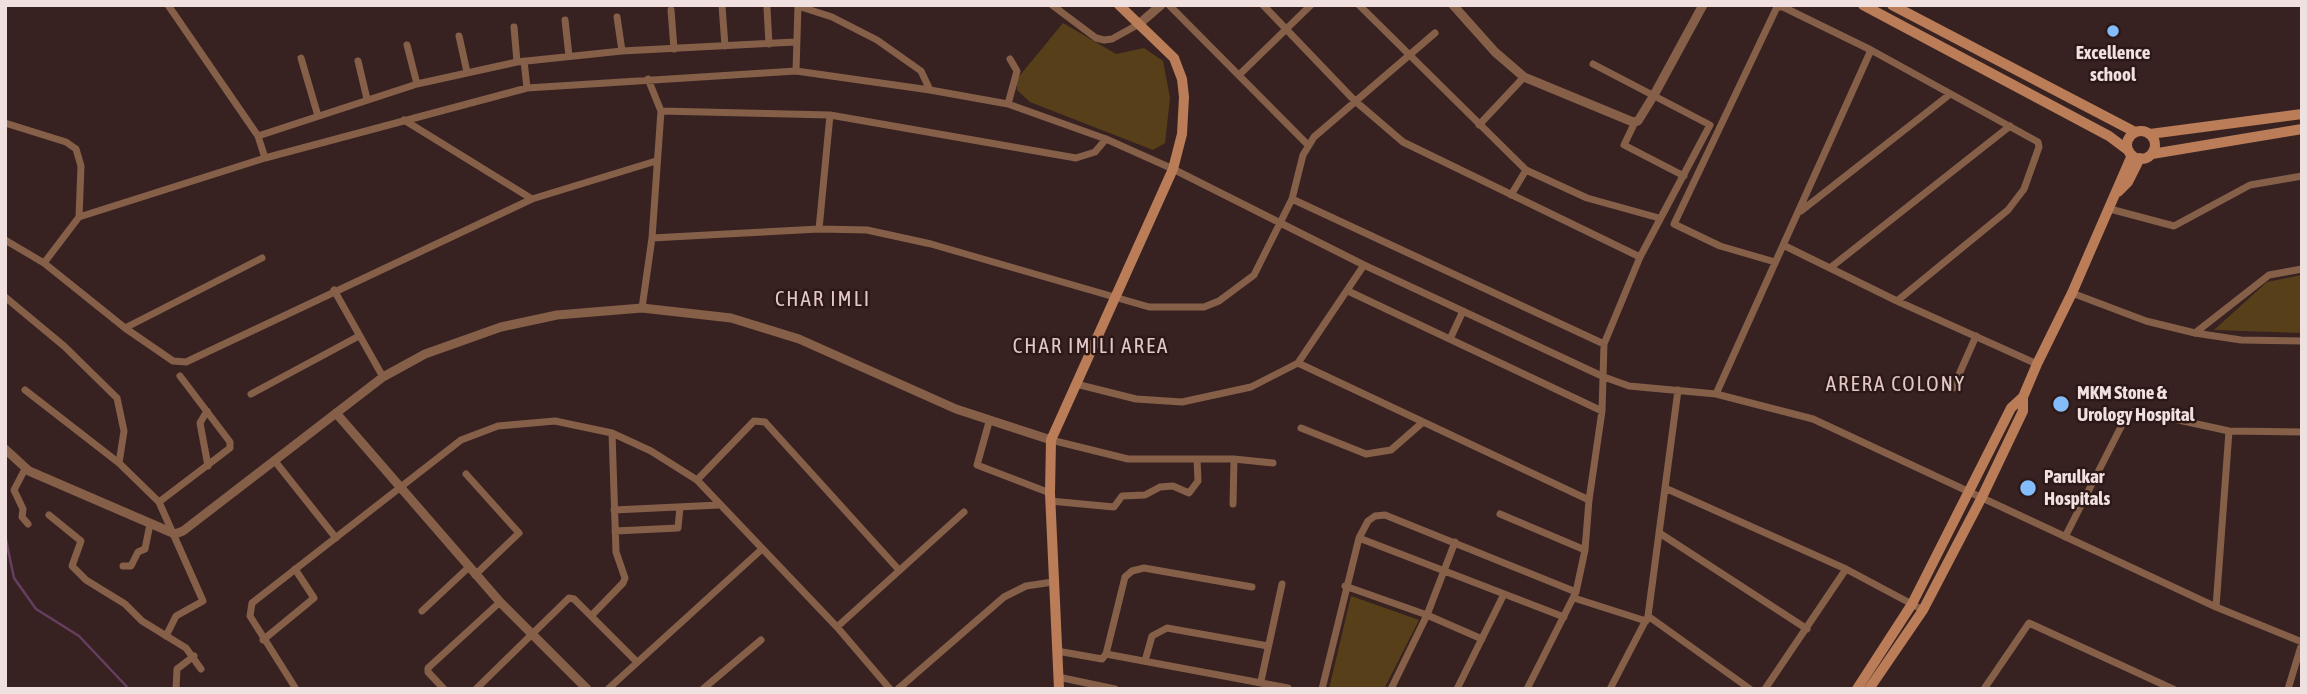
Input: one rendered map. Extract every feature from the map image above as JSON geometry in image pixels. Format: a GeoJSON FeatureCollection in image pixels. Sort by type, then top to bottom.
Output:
{"type":"FeatureCollection","features":[{"type":"Feature","properties":{"kind":"main road"},"geometry":{"type":"LineString","coordinates":[[1059,689],[1050,497],[1051,440],[1173,169],[1182,134],[1182,79],[1174,58],[1119,5]]}},
{"type":"Feature","properties":{"kind":"main road"},"geometry":{"type":"LineString","coordinates":[[1863,5],[2109,136],[2134,155],[2302,129]]}},
{"type":"Feature","properties":{"kind":"main road"},"geometry":{"type":"LineString","coordinates":[[1892,5],[2135,132],[2150,134],[2302,114]]}},
{"type":"Feature","properties":{"kind":"main road"},"geometry":{"type":"LineString","coordinates":[[1870,689],[1923,610],[2023,411],[2023,397],[2037,364],[2073,293],[2118,192],[2128,182],[2134,155],[2129,138],[2135,132]]}},
{"type":"Feature","properties":{"kind":"main road"},"geometry":{"type":"LineString","coordinates":[[2150,134],[2155,145],[2152,154]]}},
{"type":"Feature","properties":{"kind":"main road"},"geometry":{"type":"LineString","coordinates":[[1857,689],[1912,604],[2011,408],[2023,397]]}},
{"type":"Feature","properties":{"kind":"street"},"geometry":{"type":"LineString","coordinates":[[168,5],[258,136],[265,158]]}},
{"type":"Feature","properties":{"kind":"street"},"geometry":{"type":"LineString","coordinates":[[1052,5],[1096,38],[1112,39],[1139,24],[1161,5]]}},
{"type":"Feature","properties":{"kind":"street"},"geometry":{"type":"LineString","coordinates":[[1169,5],[1308,145]]}},
{"type":"Feature","properties":{"kind":"street"},"geometry":{"type":"LineString","coordinates":[[1263,5],[1354,100],[1395,137],[1419,152],[1640,257]]}},
{"type":"Feature","properties":{"kind":"street"},"geometry":{"type":"LineString","coordinates":[[1239,75],[1311,5]]}},
{"type":"Feature","properties":{"kind":"street"},"geometry":{"type":"LineString","coordinates":[[1359,5],[1526,170],[1587,198],[1659,218]]}},
{"type":"Feature","properties":{"kind":"street"},"geometry":{"type":"LineString","coordinates":[[1453,5],[1495,52],[1524,77],[1635,122]]}},
{"type":"Feature","properties":{"kind":"street"},"geometry":{"type":"LineString","coordinates":[[1684,176],[1624,145],[1703,5]]}},
{"type":"Feature","properties":{"kind":"street"},"geometry":{"type":"LineString","coordinates":[[722,6],[725,46]]}},
{"type":"Feature","properties":{"kind":"street"},"geometry":{"type":"LineString","coordinates":[[796,71],[798,6],[832,17],[877,40],[922,71],[930,90]]}},
{"type":"Feature","properties":{"kind":"street"},"geometry":{"type":"LineString","coordinates":[[1775,262],[1720,246],[1674,224],[1777,7],[1783,7],[1871,50],[1949,95],[2034,137],[2039,147],[2024,189],[2008,210],[1897,301]]}},
{"type":"Feature","properties":{"kind":"street"},"geometry":{"type":"LineString","coordinates":[[767,8],[769,44]]}},
{"type":"Feature","properties":{"kind":"street"},"geometry":{"type":"LineString","coordinates":[[671,10],[674,49]]}},
{"type":"Feature","properties":{"kind":"street"},"geometry":{"type":"LineString","coordinates":[[618,17],[622,51]]}},
{"type":"Feature","properties":{"kind":"street"},"geometry":{"type":"LineString","coordinates":[[565,20],[569,56]]}},
{"type":"Feature","properties":{"kind":"street"},"geometry":{"type":"LineString","coordinates":[[514,27],[527,88]]}},
{"type":"Feature","properties":{"kind":"street"},"geometry":{"type":"LineString","coordinates":[[652,238],[819,229],[867,230],[902,236],[1149,307],[1204,307],[1219,302],[1254,275],[1292,199],[1308,145],[1354,100],[1435,33]]}},
{"type":"Feature","properties":{"kind":"street"},"geometry":{"type":"LineString","coordinates":[[459,36],[467,72]]}},
{"type":"Feature","properties":{"kind":"street"},"geometry":{"type":"LineString","coordinates":[[258,136],[417,83],[521,61],[622,51],[795,42]]}},
{"type":"Feature","properties":{"kind":"street"},"geometry":{"type":"LineString","coordinates":[[407,45],[417,83]]}},
{"type":"Feature","properties":{"kind":"street"},"geometry":{"type":"LineString","coordinates":[[1716,394],[1871,50]]}},
{"type":"Feature","properties":{"kind":"street"},"geometry":{"type":"LineString","coordinates":[[301,58],[318,116]]}},
{"type":"Feature","properties":{"kind":"street"},"geometry":{"type":"LineString","coordinates":[[1009,104],[1017,71],[1010,60]]}},
{"type":"Feature","properties":{"kind":"street"},"geometry":{"type":"LineString","coordinates":[[358,61],[367,99]]}},
{"type":"Feature","properties":{"kind":"street"},"geometry":{"type":"LineString","coordinates":[[1527,689],[1575,595],[1585,550],[1602,411],[1604,344],[1640,257],[1710,125],[1593,64]]}},
{"type":"Feature","properties":{"kind":"street"},"geometry":{"type":"LineString","coordinates":[[44,263],[79,218],[265,158],[527,88],[796,71],[1009,104],[1106,139],[1173,169],[1279,225],[1604,377],[1629,386],[1716,394],[1813,419],[1982,496],[2216,607],[2302,643],[2288,689]]}},
{"type":"Feature","properties":{"kind":"street"},"geometry":{"type":"LineString","coordinates":[[1479,125],[1524,77]]}},
{"type":"Feature","properties":{"kind":"street"},"geometry":{"type":"LineString","coordinates":[[642,308],[652,238],[661,111],[648,79]]}},
{"type":"Feature","properties":{"kind":"street"},"geometry":{"type":"LineString","coordinates":[[1797,213],[1949,95]]}},
{"type":"Feature","properties":{"kind":"street"},"geometry":{"type":"LineString","coordinates":[[661,111],[830,115],[1076,158],[1095,152],[1106,139]]}},
{"type":"Feature","properties":{"kind":"street"},"geometry":{"type":"LineString","coordinates":[[819,229],[830,115]]}},
{"type":"Feature","properties":{"kind":"street"},"geometry":{"type":"LineString","coordinates":[[404,120],[532,199]]}},
{"type":"Feature","properties":{"kind":"street"},"geometry":{"type":"LineString","coordinates":[[5,123],[66,142],[76,149],[81,166],[79,218]]}},
{"type":"Feature","properties":{"kind":"street"},"geometry":{"type":"LineString","coordinates":[[1830,268],[2010,126]]}},
{"type":"Feature","properties":{"kind":"street"},"geometry":{"type":"LineString","coordinates":[[5,240],[44,263],[125,328],[173,361],[186,362],[532,199],[656,161]]}},
{"type":"Feature","properties":{"kind":"street"},"geometry":{"type":"LineString","coordinates":[[1511,195],[1526,170]]}},
{"type":"Feature","properties":{"kind":"street"},"geometry":{"type":"LineString","coordinates":[[2110,209],[2174,226],[2250,185],[2302,176]]}},
{"type":"Feature","properties":{"kind":"street"},"geometry":{"type":"LineString","coordinates":[[1292,199],[1604,344]]}},
{"type":"Feature","properties":{"kind":"street"},"geometry":{"type":"LineString","coordinates":[[1783,245],[1897,301],[2037,364]]}},
{"type":"Feature","properties":{"kind":"street"},"geometry":{"type":"LineString","coordinates":[[125,328],[262,258]]}},
{"type":"Feature","properties":{"kind":"street"},"geometry":{"type":"LineString","coordinates":[[1076,384],[1136,399],[1182,402],[1251,387],[1298,363],[1364,265]]}},
{"type":"Feature","properties":{"kind":"street"},"geometry":{"type":"LineString","coordinates":[[2195,333],[2269,275],[2302,269]]}},
{"type":"Feature","properties":{"kind":"street"},"geometry":{"type":"LineString","coordinates":[[334,290],[383,377]]}},
{"type":"Feature","properties":{"kind":"street"},"geometry":{"type":"LineString","coordinates":[[1348,291],[1602,411]]}},
{"type":"Feature","properties":{"kind":"street"},"geometry":{"type":"LineString","coordinates":[[2073,293],[2146,321],[2195,333],[2241,340],[2302,341]]}},
{"type":"Feature","properties":{"kind":"street"},"geometry":{"type":"LineString","coordinates":[[5,297],[64,346],[117,398],[124,431],[119,463]]}},
{"type":"Feature","properties":{"kind":"street"},"geometry":{"type":"LineString","coordinates":[[5,449],[25,469],[175,534],[183,531],[383,377],[456,340],[557,315],[642,308],[731,318],[799,339],[878,376],[989,422],[1128,459],[1234,459],[1273,463]]}},
{"type":"Feature","properties":{"kind":"street"},"geometry":{"type":"LineString","coordinates":[[1450,339],[1463,311]]}},
{"type":"Feature","properties":{"kind":"street"},"geometry":{"type":"LineString","coordinates":[[251,394],[359,336]]}},
{"type":"Feature","properties":{"kind":"street"},"geometry":{"type":"LineString","coordinates":[[1953,388],[1976,336]]}},
{"type":"Feature","properties":{"kind":"street"},"geometry":{"type":"LineString","coordinates":[[1298,363],[1589,500]]}},
{"type":"Feature","properties":{"kind":"street"},"geometry":{"type":"LineString","coordinates":[[159,502],[227,451],[230,442],[180,376]]}},
{"type":"Feature","properties":{"kind":"street"},"geometry":{"type":"LineString","coordinates":[[25,390],[119,463],[159,502],[203,601],[176,616],[166,636]]}},
{"type":"Feature","properties":{"kind":"street"},"geometry":{"type":"LineString","coordinates":[[1610,689],[1647,619],[1661,534],[1678,390]]}},
{"type":"Feature","properties":{"kind":"street"},"geometry":{"type":"LineString","coordinates":[[207,411],[200,423],[208,466]]}},
{"type":"Feature","properties":{"kind":"street"},"geometry":{"type":"LineString","coordinates":[[2065,537],[2128,413],[2137,411],[2230,430],[2302,432]]}},
{"type":"Feature","properties":{"kind":"street"},"geometry":{"type":"LineString","coordinates":[[336,413],[500,603],[587,689]]}},
{"type":"Feature","properties":{"kind":"street"},"geometry":{"type":"LineString","coordinates":[[296,689],[250,616],[252,603],[461,440],[498,426],[555,421],[612,433],[651,451],[696,480],[837,627],[890,689]]}},
{"type":"Feature","properties":{"kind":"street"},"geometry":{"type":"LineString","coordinates":[[696,480],[754,421],[765,422],[899,570]]}},
{"type":"Feature","properties":{"kind":"street"},"geometry":{"type":"LineString","coordinates":[[989,422],[976,465],[1050,497],[1114,507],[1122,496],[1145,495],[1160,487],[1173,486],[1189,493],[1198,481],[1197,459]]}},
{"type":"Feature","properties":{"kind":"street"},"geometry":{"type":"LineString","coordinates":[[1301,428],[1366,453],[1391,450],[1423,422]]}},
{"type":"Feature","properties":{"kind":"street"},"geometry":{"type":"LineString","coordinates":[[2216,607],[2230,430]]}},
{"type":"Feature","properties":{"kind":"street"},"geometry":{"type":"LineString","coordinates":[[592,615],[625,578],[616,552],[612,433]]}},
{"type":"Feature","properties":{"kind":"street"},"geometry":{"type":"LineString","coordinates":[[1233,504],[1234,459]]}},
{"type":"Feature","properties":{"kind":"street"},"geometry":{"type":"LineString","coordinates":[[274,460],[335,538]]}},
{"type":"Feature","properties":{"kind":"street"},"geometry":{"type":"LineString","coordinates":[[25,469],[14,490],[23,509],[22,517],[28,524]]}},
{"type":"Feature","properties":{"kind":"street"},"geometry":{"type":"LineString","coordinates":[[422,611],[519,534],[466,474]]}},
{"type":"Feature","properties":{"kind":"street"},"geometry":{"type":"LineString","coordinates":[[1665,488],[1846,569],[1923,610]]}},
{"type":"Feature","properties":{"kind":"street"},"geometry":{"type":"LineString","coordinates":[[614,510],[719,505]]}},
{"type":"Feature","properties":{"kind":"street"},"geometry":{"type":"LineString","coordinates":[[615,531],[678,528],[680,507]]}},
{"type":"Feature","properties":{"kind":"street"},"geometry":{"type":"LineString","coordinates":[[837,627],[964,512]]}},
{"type":"Feature","properties":{"kind":"street"},"geometry":{"type":"LineString","coordinates":[[1500,514],[1585,550]]}},
{"type":"Feature","properties":{"kind":"street"},"geometry":{"type":"LineString","coordinates":[[49,515],[81,541],[72,566],[86,580],[125,604],[194,656],[201,669]]}},
{"type":"Feature","properties":{"kind":"street"},"geometry":{"type":"LineString","coordinates":[[1322,689],[1345,586],[1359,538],[1368,521],[1375,516],[1385,515],[1455,542],[1575,595],[1647,619],[1750,689]]}},
{"type":"Feature","properties":{"kind":"street"},"geometry":{"type":"LineString","coordinates":[[123,566],[131,566],[139,551],[145,549],[150,524]]}},
{"type":"Feature","properties":{"kind":"street"},"geometry":{"type":"LineString","coordinates":[[1661,534],[1807,629]]}},
{"type":"Feature","properties":{"kind":"street"},"geometry":{"type":"LineString","coordinates":[[1359,538],[1564,617]]}},
{"type":"Feature","properties":{"kind":"street"},"geometry":{"type":"LineString","coordinates":[[1391,689],[1427,615],[1455,542]]}},
{"type":"Feature","properties":{"kind":"street"},"geometry":{"type":"LineString","coordinates":[[608,689],[762,549]]}},
{"type":"Feature","properties":{"kind":"street"},"geometry":{"type":"LineString","coordinates":[[1057,651],[1102,659],[1106,654],[1125,577],[1132,571],[1144,568],[1252,587]]}},
{"type":"Feature","properties":{"kind":"street"},"geometry":{"type":"LineString","coordinates":[[263,640],[314,598],[295,569]]}},
{"type":"Feature","properties":{"kind":"street"},"geometry":{"type":"LineString","coordinates":[[1765,689],[1846,569]]}},
{"type":"Feature","properties":{"kind":"street"},"geometry":{"type":"LineString","coordinates":[[898,689],[1004,597],[1026,586],[1053,582]]}},
{"type":"Feature","properties":{"kind":"street"},"geometry":{"type":"LineString","coordinates":[[1261,681],[1282,584]]}},
{"type":"Feature","properties":{"kind":"street"},"geometry":{"type":"LineString","coordinates":[[1345,586],[1427,615],[1482,639]]}},
{"type":"Feature","properties":{"kind":"street"},"geometry":{"type":"LineString","coordinates":[[1457,689],[1504,594]]}},
{"type":"Feature","properties":{"kind":"street"},"geometry":{"type":"LineString","coordinates":[[476,689],[569,598],[574,599],[592,615],[637,662]]}},
{"type":"Feature","properties":{"kind":"street"},"geometry":{"type":"LineString","coordinates":[[444,689],[428,672],[428,668],[500,603]]}},
{"type":"Feature","properties":{"kind":"street"},"geometry":{"type":"LineString","coordinates":[[1984,689],[2029,622],[2173,689]]}},
{"type":"Feature","properties":{"kind":"street"},"geometry":{"type":"LineString","coordinates":[[1145,661],[1152,636],[1167,628],[1268,646]]}},
{"type":"Feature","properties":{"kind":"street"},"geometry":{"type":"LineString","coordinates":[[703,689],[761,640]]}},
{"type":"Feature","properties":{"kind":"street"},"geometry":{"type":"LineString","coordinates":[[1106,654],[1288,688]]}},
{"type":"Feature","properties":{"kind":"street"},"geometry":{"type":"LineString","coordinates":[[176,689],[177,668],[194,656]]}},
{"type":"Feature","properties":{"kind":"street"},"geometry":{"type":"LineString","coordinates":[[1058,677],[1115,689]]}},
{"type":"Feature","properties":{"kind":"shaded area"},"geometry":{"type":"Polygon","coordinates":[[[1063,23],[1116,54],[1144,48],[1163,61],[1170,98],[1165,143],[1153,150],[1030,102],[1017,90],[1017,79],[1063,23]]]}},
{"type":"Feature","properties":{"kind":"shaded area"},"geometry":{"type":"Polygon","coordinates":[[[2302,275],[2302,333],[2214,330],[2267,282],[2302,275]]]}},
{"type":"Feature","properties":{"kind":"shaded area"},"geometry":{"type":"Polygon","coordinates":[[[1351,596],[1419,620],[1384,689],[1329,689],[1351,596]]]}},
{"type":"Feature","properties":{"kind":"waterway"},"geometry":{"type":"LineString","coordinates":[[5,535],[14,578],[36,609],[79,636],[129,689]]}},
{"type":"Feature","properties":{"kind":"place","name":"Excellence school"},"geometry":{"type":"Point","coordinates":[2113,31]}},
{"type":"Feature","properties":{"kind":"place","name":"MKM Stone & Urology Hospital"},"geometry":{"type":"Point","coordinates":[2061,404]}},
{"type":"Feature","properties":{"kind":"place","name":"Parulkar Hospitals"},"geometry":{"type":"Point","coordinates":[2028,488]}},
{"type":"Feature","properties":{"kind":"district","name":"CHAR IMLI"},"geometry":{"type":"Point","coordinates":[823,299]}},
{"type":"Feature","properties":{"kind":"district","name":"CHAR IMILI AREA"},"geometry":{"type":"Point","coordinates":[1091,346]}},
{"type":"Feature","properties":{"kind":"district","name":"ARERA COLONY"},"geometry":{"type":"Point","coordinates":[1896,384]}}]}
